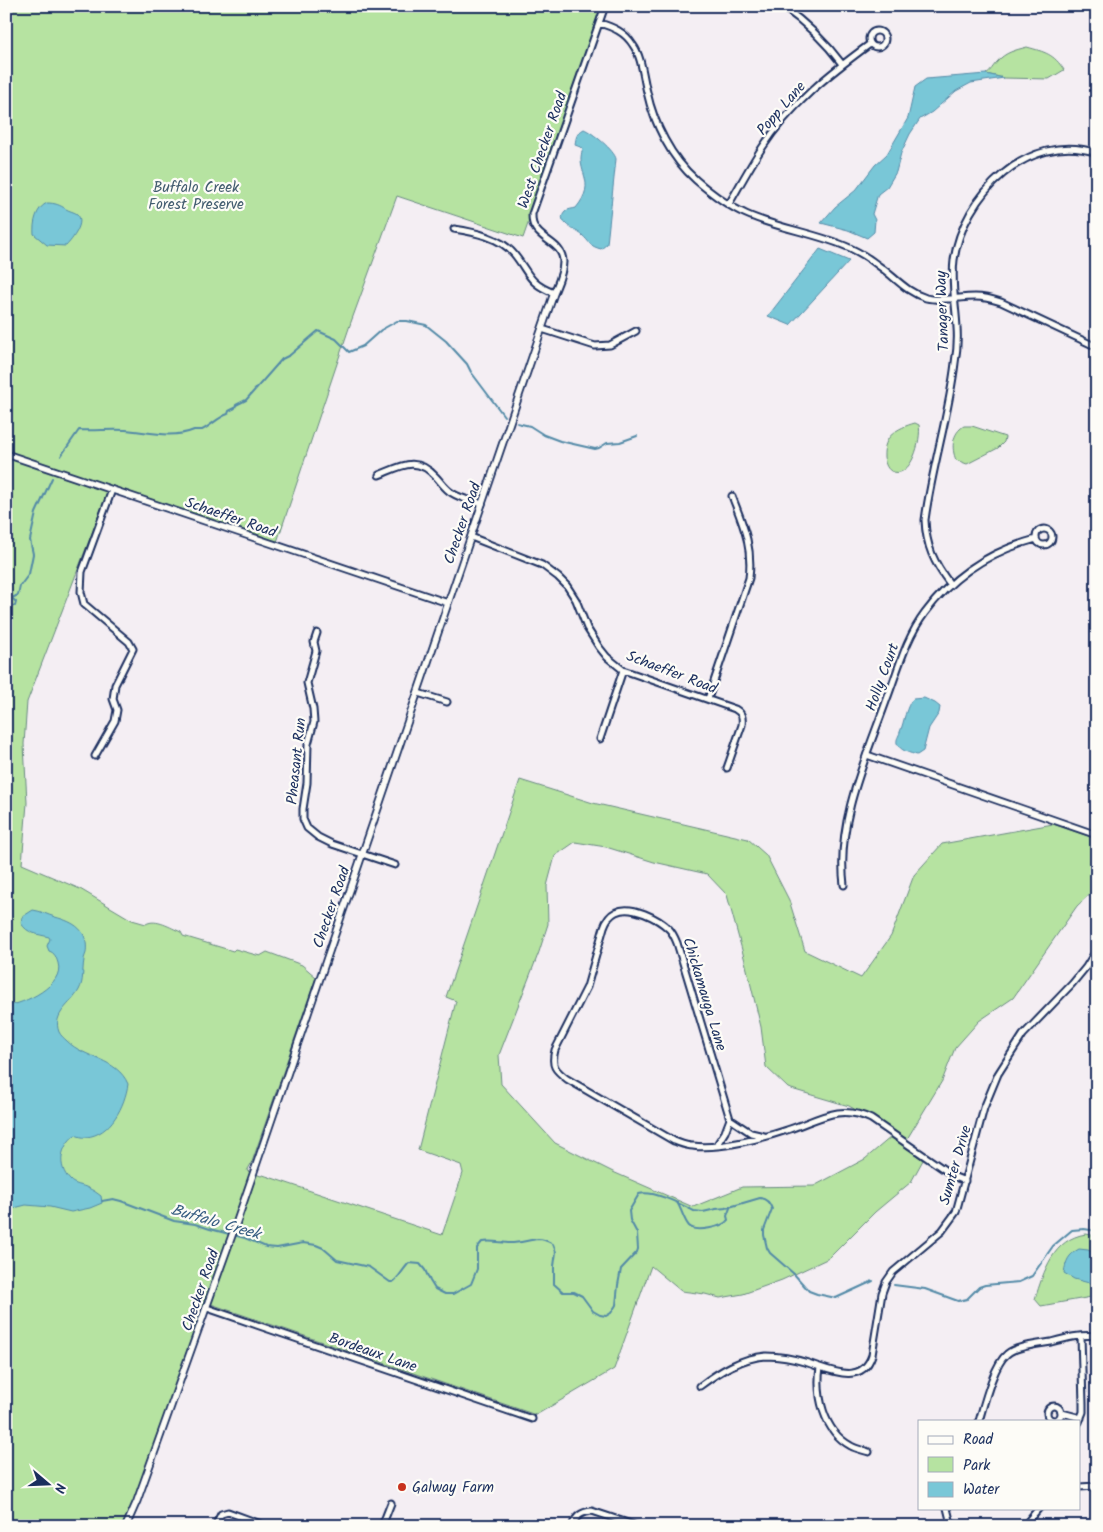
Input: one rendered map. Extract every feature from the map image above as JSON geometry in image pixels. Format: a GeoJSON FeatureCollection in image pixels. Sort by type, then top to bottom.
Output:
{"type":"FeatureCollection","features":[{"type":"Feature","properties":{"kind":"street","name":"West Checker Road"},"geometry":{"type":"LineString","coordinates":[[554,293],[562,271],[562,257],[558,248],[534,227],[532,214],[605,6]]}},
{"type":"Feature","properties":{"kind":"street"},"geometry":{"type":"LineString","coordinates":[[782,6],[817,34],[842,64]]}},
{"type":"Feature","properties":{"kind":"street"},"geometry":{"type":"LineString","coordinates":[[599,23],[614,28],[623,34],[634,46],[638,54],[649,102],[669,146],[677,159],[694,178],[716,197],[745,214],[760,220],[850,248],[880,266],[907,289],[917,294],[941,300],[976,297],[1001,302],[1097,347]]}},
{"type":"Feature","properties":{"kind":"street","name":"Popp Lane"},"geometry":{"type":"LineString","coordinates":[[729,204],[758,154],[774,131],[825,77],[870,44]]}},
{"type":"Feature","properties":{"kind":"street","name":"Tanager Way"},"geometry":{"type":"LineString","coordinates":[[950,584],[934,562],[928,544],[925,520],[956,363],[958,328],[954,298],[954,261],[960,234],[970,212],[1000,176],[1015,164],[1042,152],[1070,149],[1097,153]]}},
{"type":"Feature","properties":{"kind":"street"},"geometry":{"type":"LineString","coordinates":[[454,230],[468,231],[503,244],[514,254],[534,282],[543,289],[554,293]]}},
{"type":"Feature","properties":{"kind":"street","name":"Checker Road"},"geometry":{"type":"LineString","coordinates":[[126,1526],[137,1501],[207,1308],[554,293]]}},
{"type":"Feature","properties":{"kind":"street"},"geometry":{"type":"LineString","coordinates":[[542,329],[595,346],[610,345],[636,332]]}},
{"type":"Feature","properties":{"kind":"street","name":"Schaeffer Road"},"geometry":{"type":"LineString","coordinates":[[6,454],[448,603]]}},
{"type":"Feature","properties":{"kind":"street"},"geometry":{"type":"LineString","coordinates":[[379,475],[402,466],[414,463],[420,464],[433,473],[452,493],[482,504]]}},
{"type":"Feature","properties":{"kind":"street"},"geometry":{"type":"LineString","coordinates":[[95,756],[115,721],[117,710],[114,698],[115,685],[133,649],[129,642],[84,604],[81,592],[82,572],[112,490]]}},
{"type":"Feature","properties":{"kind":"street"},"geometry":{"type":"LineString","coordinates":[[708,700],[750,578],[751,557],[748,537],[732,496]]}},
{"type":"Feature","properties":{"kind":"street","name":"Schaeffer Road"},"geometry":{"type":"LineString","coordinates":[[471,537],[542,565],[558,577],[567,586],[576,600],[587,628],[599,647],[607,657],[623,670],[740,712],[743,719],[742,725],[727,768]]}},
{"type":"Feature","properties":{"kind":"street","name":"Holly Court"},"geometry":{"type":"LineString","coordinates":[[844,885],[842,855],[854,794],[910,638],[924,614],[950,584],[969,568],[991,555],[1020,543],[1036,539]]}},
{"type":"Feature","properties":{"kind":"street","name":"Pheasant Run"},"geometry":{"type":"LineString","coordinates":[[317,633],[314,642],[316,651],[307,683],[314,722],[308,744],[306,798],[303,819],[308,828],[318,837],[332,844],[395,865]]}},
{"type":"Feature","properties":{"kind":"street"},"geometry":{"type":"LineString","coordinates":[[600,739],[623,670]]}},
{"type":"Feature","properties":{"kind":"street"},"geometry":{"type":"LineString","coordinates":[[418,693],[446,702]]}},
{"type":"Feature","properties":{"kind":"street"},"geometry":{"type":"LineString","coordinates":[[867,755],[1097,835]]}},
{"type":"Feature","properties":{"kind":"street","name":"Chickamauga Lane"},"geometry":{"type":"LineString","coordinates":[[730,1120],[674,934],[659,920],[640,912],[627,910],[615,912],[606,920],[587,987],[555,1050],[553,1057],[554,1067],[566,1079],[674,1141],[691,1146],[716,1146],[781,1133],[838,1112],[856,1113],[871,1119],[955,1177],[965,1181]]}},
{"type":"Feature","properties":{"kind":"street","name":"Sumter Drive"},"geometry":{"type":"LineString","coordinates":[[700,1386],[730,1366],[757,1358],[777,1356],[848,1373],[860,1371],[868,1364],[874,1348],[882,1293],[886,1282],[893,1272],[948,1225],[956,1212],[984,1108],[998,1074],[1023,1035],[1072,984],[1086,967],[1097,949]]}},
{"type":"Feature","properties":{"kind":"street"},"geometry":{"type":"LineString","coordinates":[[716,1146],[730,1120],[751,1133],[764,1136]]}},
{"type":"Feature","properties":{"kind":"street","name":"Bordeaux Lane"},"geometry":{"type":"LineString","coordinates":[[207,1308],[532,1419]]}},
{"type":"Feature","properties":{"kind":"street"},"geometry":{"type":"LineString","coordinates":[[979,1420],[998,1365],[1006,1354],[1022,1348],[1081,1336],[1097,1336]]}},
{"type":"Feature","properties":{"kind":"street"},"geometry":{"type":"LineString","coordinates":[[1062,1413],[1080,1420],[1083,1404],[1081,1336]]}},
{"type":"Feature","properties":{"kind":"street"},"geometry":{"type":"LineString","coordinates":[[820,1367],[818,1390],[828,1422],[834,1432],[851,1447],[869,1452]]}},
{"type":"Feature","properties":{"kind":"street"},"geometry":{"type":"LineString","coordinates":[[1080,1487],[1097,1486]]}},
{"type":"Feature","properties":{"kind":"street"},"geometry":{"type":"LineString","coordinates":[[382,1526],[391,1503]]}},
{"type":"Feature","properties":{"kind":"street"},"geometry":{"type":"LineString","coordinates":[[947,1510],[947,1514],[954,1524]]}},
{"type":"Feature","properties":{"kind":"street"},"geometry":{"type":"LineString","coordinates":[[1024,1526],[1037,1510]]}},
{"type":"Feature","properties":{"kind":"street"},"geometry":{"type":"LineString","coordinates":[[572,1526],[575,1519],[584,1512],[592,1511],[637,1526]]}},
{"type":"Feature","properties":{"kind":"street"},"geometry":{"type":"LineString","coordinates":[[215,1526],[221,1514],[228,1512],[266,1526]]}},
{"type":"Feature","properties":{"kind":"green space","name":"Buffalo Creek Forest Preserve"},"geometry":{"type":"Polygon","coordinates":[[[6,6],[604,6],[523,238],[397,196],[351,322],[277,542],[110,486],[27,702],[24,744],[27,803],[22,864],[80,889],[132,920],[146,924],[154,922],[164,924],[181,932],[183,936],[233,951],[235,949],[260,956],[267,952],[302,965],[316,977],[252,1162],[247,1171],[442,1235],[463,1173],[461,1165],[418,1150],[456,1001],[446,997],[520,780],[593,803],[748,839],[766,855],[789,900],[805,951],[861,978],[891,936],[914,875],[942,844],[1053,824],[1097,839],[1097,887],[1077,906],[1013,998],[979,1021],[955,1048],[942,1081],[907,1139],[849,1106],[788,1088],[766,1067],[761,1027],[727,895],[707,874],[654,862],[606,847],[575,842],[555,856],[547,886],[548,924],[499,1055],[501,1084],[555,1143],[613,1172],[693,1207],[742,1187],[814,1186],[865,1159],[891,1137],[923,1160],[911,1182],[875,1212],[829,1258],[782,1280],[743,1294],[720,1298],[681,1291],[651,1266],[614,1369],[536,1415],[205,1302],[139,1489],[122,1526],[6,1526],[6,6]]]}},
{"type":"Feature","properties":{"kind":"green space"},"geometry":{"type":"Polygon","coordinates":[[[1027,47],[1048,54],[1057,60],[1064,70],[1049,79],[1004,78],[986,74],[1004,56],[1027,47]]]}},
{"type":"Feature","properties":{"kind":"green space"},"geometry":{"type":"Polygon","coordinates":[[[915,423],[919,425],[919,440],[914,457],[904,470],[898,472],[889,470],[885,463],[884,450],[889,438],[902,427],[915,423]]]}},
{"type":"Feature","properties":{"kind":"green space"},"geometry":{"type":"Polygon","coordinates":[[[964,426],[972,426],[1005,437],[1004,442],[998,448],[967,464],[956,460],[953,451],[954,441],[957,433],[964,426]]]}},
{"type":"Feature","properties":{"kind":"green space"},"geometry":{"type":"Polygon","coordinates":[[[1086,1234],[1097,1236],[1097,1296],[1041,1306],[1035,1299],[1046,1267],[1065,1242],[1086,1234]]]}},
{"type":"Feature","properties":{"kind":"water"},"geometry":{"type":"Polygon","coordinates":[[[986,74],[1004,78],[971,83],[956,91],[932,112],[920,119],[901,153],[896,172],[887,187],[878,194],[872,214],[875,220],[874,232],[867,238],[848,230],[821,223],[835,207],[856,190],[875,165],[887,154],[908,118],[915,87],[926,79],[986,74]]]}},
{"type":"Feature","properties":{"kind":"water"},"geometry":{"type":"Polygon","coordinates":[[[584,129],[603,142],[612,151],[616,159],[607,244],[601,249],[592,245],[564,222],[563,219],[566,211],[576,208],[586,190],[581,164],[583,148],[575,145],[577,135],[584,129]]]}},
{"type":"Feature","properties":{"kind":"water"},"geometry":{"type":"Polygon","coordinates":[[[47,203],[59,205],[76,213],[79,217],[80,222],[77,231],[66,246],[47,245],[34,234],[36,216],[40,208],[47,203]]]}},
{"type":"Feature","properties":{"kind":"water"},"geometry":{"type":"Polygon","coordinates":[[[820,249],[849,261],[790,325],[768,316],[820,249]]]}},
{"type":"Feature","properties":{"kind":"water"},"geometry":{"type":"Polygon","coordinates":[[[924,698],[940,707],[939,713],[929,728],[923,751],[917,755],[903,750],[898,746],[897,740],[911,702],[913,699],[924,698]]]}},
{"type":"Feature","properties":{"kind":"water"},"geometry":{"type":"Polygon","coordinates":[[[33,910],[62,919],[74,925],[79,928],[85,938],[86,953],[82,983],[76,995],[60,1014],[58,1020],[59,1032],[74,1047],[116,1069],[123,1075],[128,1084],[124,1101],[109,1125],[95,1135],[83,1137],[75,1135],[63,1151],[62,1163],[66,1175],[74,1183],[90,1189],[101,1196],[102,1203],[71,1212],[50,1207],[26,1205],[6,1210],[6,1006],[23,1002],[41,992],[55,979],[59,971],[56,957],[49,951],[47,946],[49,937],[26,929],[21,923],[22,917],[33,910]]]}},
{"type":"Feature","properties":{"kind":"water"},"geometry":{"type":"Polygon","coordinates":[[[1079,1249],[1097,1254],[1097,1285],[1074,1279],[1064,1273],[1068,1259],[1079,1249]]]}},
{"type":"Feature","properties":{"kind":"waterway"},"geometry":{"type":"LineString","coordinates":[[61,456],[79,430],[125,430],[169,434],[202,430],[228,414],[236,405],[246,400],[282,359],[290,355],[318,331],[336,339],[349,352],[363,346],[381,330],[397,321],[426,325],[446,341],[467,364],[504,416]]}},
{"type":"Feature","properties":{"kind":"waterway"},"geometry":{"type":"LineString","coordinates":[[517,423],[530,426],[544,435],[560,441],[595,449],[607,443],[620,442],[637,436]]}},
{"type":"Feature","properties":{"kind":"waterway","name":"Buffalo Creek"},"geometry":{"type":"LineString","coordinates":[[6,614],[9,605],[15,606],[16,602],[12,598],[18,595],[20,586],[29,574],[33,554],[30,540],[36,513],[52,478]]}},
{"type":"Feature","properties":{"kind":"waterway","name":"Buffalo Creek"},"geometry":{"type":"LineString","coordinates":[[6,782],[9,808],[6,835]]}},
{"type":"Feature","properties":{"kind":"waterway","name":"Buffalo Creek"},"geometry":{"type":"LineString","coordinates":[[102,1201],[113,1199],[121,1201],[174,1221],[195,1224],[245,1238],[266,1247],[277,1248],[303,1243],[316,1245],[323,1248],[337,1260],[369,1267],[390,1282],[393,1282],[409,1263],[420,1264],[435,1289],[445,1294],[453,1294],[471,1284],[477,1269],[477,1248],[482,1242],[517,1243],[538,1239],[544,1240],[553,1244],[556,1252],[554,1284],[563,1292],[574,1292],[582,1296],[593,1311],[606,1316],[611,1313],[616,1305],[621,1269],[638,1249],[637,1233],[630,1220],[629,1211],[639,1194],[652,1194],[674,1201],[694,1211],[703,1212],[726,1208],[760,1198],[765,1199],[772,1209],[764,1230],[767,1248],[809,1291],[836,1298],[873,1281]]}},
{"type":"Feature","properties":{"kind":"waterway"},"geometry":{"type":"LineString","coordinates":[[678,1204],[689,1226],[697,1229],[709,1228],[725,1223],[728,1220],[727,1216],[730,1208]]}},
{"type":"Feature","properties":{"kind":"waterway","name":"Buffalo Creek"},"geometry":{"type":"LineString","coordinates":[[894,1285],[925,1289],[958,1301],[967,1299],[979,1287],[1019,1282],[1032,1276],[1053,1246],[1072,1230],[1097,1231]]}},
{"type":"Feature","properties":{"kind":"place","name":"Galway Farm"},"geometry":{"type":"Point","coordinates":[402,1487]}}]}
